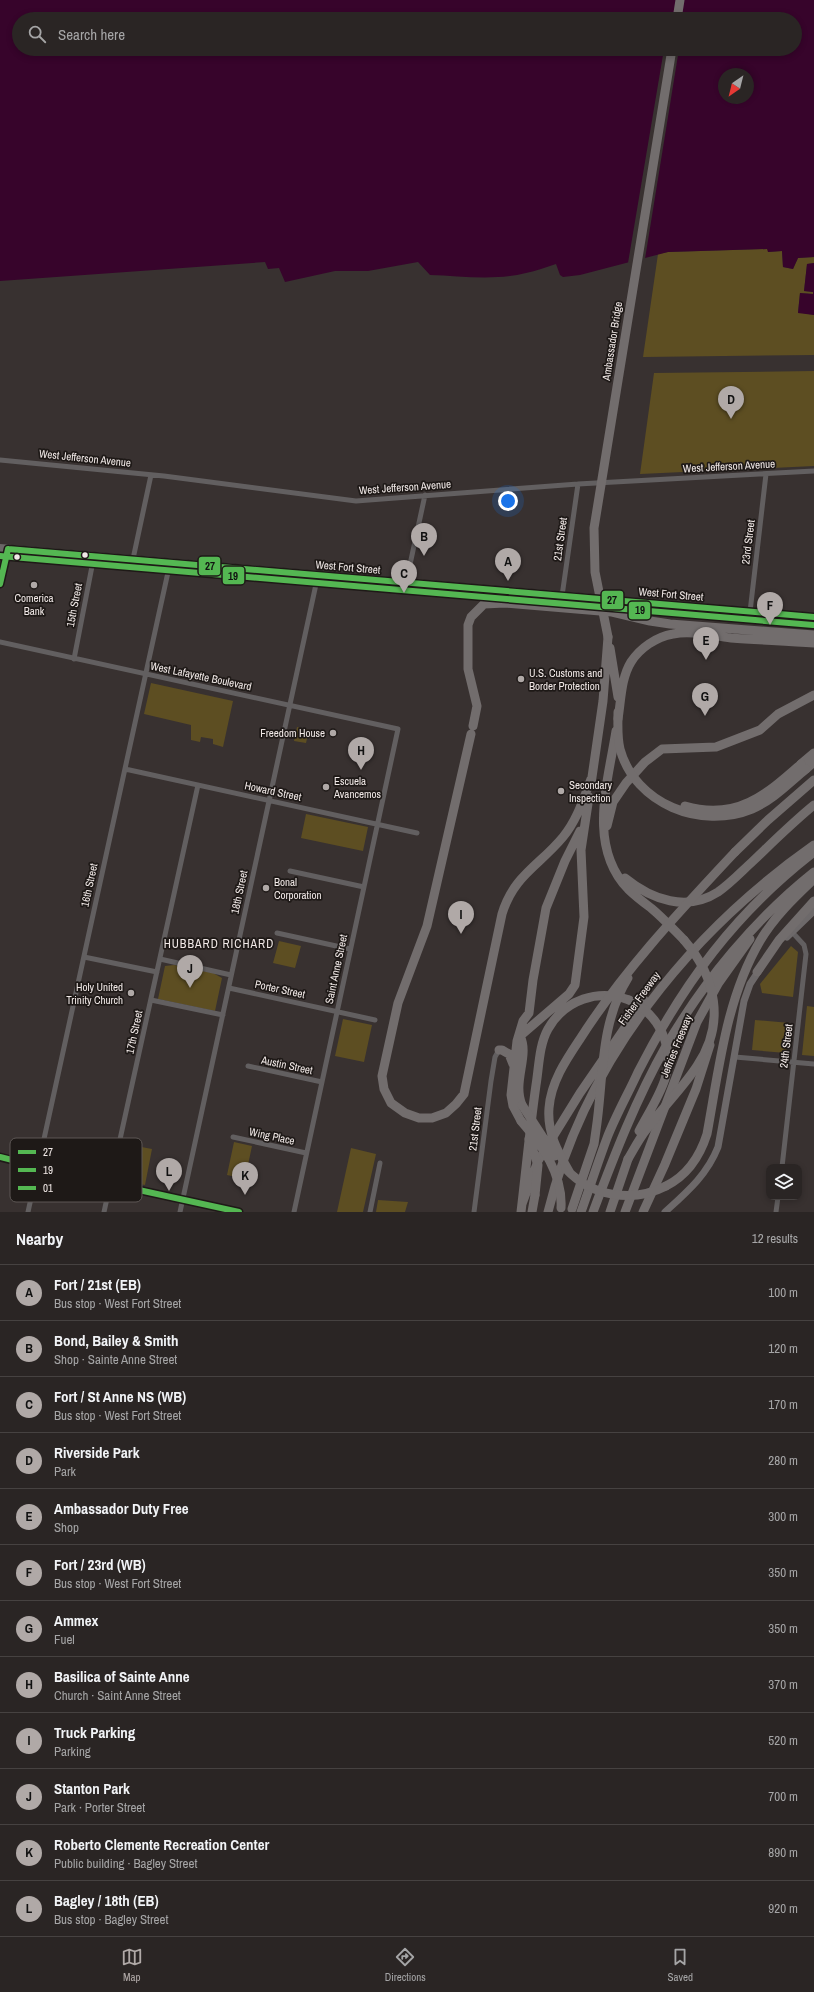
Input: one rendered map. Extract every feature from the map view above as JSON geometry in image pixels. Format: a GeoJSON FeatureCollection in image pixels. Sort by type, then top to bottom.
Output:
{"type":"FeatureCollection","features":[{"type":"Feature","properties":{"kind":"highway"},"geometry":{"type":"LineString","coordinates":[[678,12],[680,0]]}},
{"type":"Feature","properties":{"kind":"highway","name":"Ambassador Bridge"},"geometry":{"type":"LineString","coordinates":[[608,637],[595,572],[594,528],[671,56]]}},
{"type":"Feature","properties":{"kind":"highway"},"geometry":{"type":"LineString","coordinates":[[591,779],[578,813],[570,827],[557,844],[514,886],[504,907],[464,1094],[456,1104],[440,1116],[419,1118],[405,1113],[394,1106],[387,1096],[382,1082],[382,1070],[398,1003],[427,926],[477,706],[468,669],[468,622],[484,604],[505,603],[612,612],[670,624],[814,636]]}},
{"type":"Feature","properties":{"kind":"highway"},"geometry":{"type":"LineString","coordinates":[[643,1212],[665,1164],[696,1089],[709,1052],[713,1029],[714,1001],[710,982],[699,959],[684,940],[662,917],[627,888],[615,871],[608,856],[604,839],[604,808],[624,681],[628,666],[641,651],[661,638],[681,633],[814,644]]}},
{"type":"Feature","properties":{"kind":"highway"},"geometry":{"type":"LineString","coordinates":[[608,637],[618,695],[618,734],[620,749],[625,763],[635,778],[654,798],[686,813],[716,817],[735,814],[751,809],[774,796],[804,767],[814,753]]}},
{"type":"Feature","properties":{"kind":"highway"},"geometry":{"type":"LineString","coordinates":[[499,1050],[518,1038],[569,994],[574,987],[584,917],[581,850],[603,701],[608,637]]}},
{"type":"Feature","properties":{"kind":"highway"},"geometry":{"type":"LineString","coordinates":[[604,839],[613,802],[645,762],[662,749],[716,747],[760,730],[778,714],[814,695]]}},
{"type":"Feature","properties":{"kind":"highway"},"geometry":{"type":"LineString","coordinates":[[804,767],[814,762]]}},
{"type":"Feature","properties":{"kind":"highway"},"geometry":{"type":"LineString","coordinates":[[570,1173],[556,1148],[550,1128],[549,1109],[552,1091],[561,1071],[590,1024],[612,991],[671,920],[753,834],[813,781]]}},
{"type":"Feature","properties":{"kind":"highway"},"geometry":{"type":"LineString","coordinates":[[615,871],[650,895],[671,901],[687,902],[702,899],[717,892],[758,856],[788,826],[814,805]]}},
{"type":"Feature","properties":{"kind":"highway"},"geometry":{"type":"LineString","coordinates":[[758,856],[814,813]]}},
{"type":"Feature","properties":{"kind":"highway"},"geometry":{"type":"LineString","coordinates":[[532,1212],[538,1175],[537,1160],[531,1142],[513,1106],[511,1095],[513,1071],[518,1038],[523,1021],[529,1013],[544,914],[560,874],[577,840],[586,815]]}},
{"type":"Feature","properties":{"kind":"highway","name":"Fisher Freeway"},"geometry":{"type":"LineString","coordinates":[[548,1212],[553,1191],[590,1099],[630,1031],[656,993],[680,964],[711,931],[748,896],[814,845]]}},
{"type":"Feature","properties":{"kind":"highway"},"geometry":{"type":"LineString","coordinates":[[574,1211],[619,1111],[653,1043],[684,991],[708,956],[742,917],[773,886],[814,852]]}},
{"type":"Feature","properties":{"kind":"highway"},"geometry":{"type":"LineString","coordinates":[[593,1212],[625,1130],[666,1046],[728,958],[753,928],[778,903],[814,872]]}},
{"type":"Feature","properties":{"kind":"highway"},"geometry":{"type":"LineString","coordinates":[[518,1038],[524,1043],[518,1086],[522,1105],[553,1153],[570,1173],[592,1188],[619,1196],[642,1195],[666,1186],[684,1174],[692,1166],[703,1147],[708,1134],[730,1017],[736,994],[746,967],[760,940],[774,921],[814,880]]}},
{"type":"Feature","properties":{"kind":"highway"},"geometry":{"type":"LineString","coordinates":[[758,972],[778,940],[814,901]]}},
{"type":"Feature","properties":{"kind":"highway","name":"Jeffries Freeway"},"geometry":{"type":"LineString","coordinates":[[625,1212],[697,1022],[718,984],[778,903]]}},
{"type":"Feature","properties":{"kind":"highway"},"geometry":{"type":"LineString","coordinates":[[574,1211],[594,1144],[605,1034],[621,990],[644,951]]}},
{"type":"Feature","properties":{"kind":"highway"},"geometry":{"type":"LineString","coordinates":[[522,1208],[538,1161],[580,1093],[652,989],[680,964]]}},
{"type":"Feature","properties":{"kind":"highway"},"geometry":{"type":"LineString","coordinates":[[522,1208],[525,1163],[541,1050],[548,1028],[563,1010],[583,998],[606,995],[629,1000],[649,1013],[660,1028],[667,1044],[668,1063],[664,1081],[636,1138],[610,1212]]}},
{"type":"Feature","properties":{"kind":"highway"},"geometry":{"type":"LineString","coordinates":[[628,1159],[646,1130],[698,1065],[713,1029]]}},
{"type":"Feature","properties":{"kind":"highway"},"geometry":{"type":"LineString","coordinates":[[499,1050],[504,1050],[512,1057],[513,1071]]}},
{"type":"Feature","properties":{"kind":"highway"},"geometry":{"type":"LineString","coordinates":[[520,1120],[532,1133],[555,1171],[561,1192],[560,1210]]}},
{"type":"Feature","properties":{"kind":"main road","name":"West Fort Street"},"geometry":{"type":"LineString","coordinates":[[4,548],[814,617]]}},
{"type":"Feature","properties":{"kind":"street","name":"West Jefferson Avenue"},"geometry":{"type":"LineString","coordinates":[[0,460],[151,475],[356,501],[578,484],[814,471]]}},
{"type":"Feature","properties":{"kind":"street","name":"23rd Street"},"geometry":{"type":"LineString","coordinates":[[750,612],[766,474]]}},
{"type":"Feature","properties":{"kind":"street"},"geometry":{"type":"LineString","coordinates":[[133,560],[151,475]]}},
{"type":"Feature","properties":{"kind":"street","name":"21st Street"},"geometry":{"type":"LineString","coordinates":[[562,596],[578,484]]}},
{"type":"Feature","properties":{"kind":"street"},"geometry":{"type":"LineString","coordinates":[[406,583],[425,495]]}},
{"type":"Feature","properties":{"kind":"street"},"geometry":{"type":"LineString","coordinates":[[0,584],[4,548]]}},
{"type":"Feature","properties":{"kind":"street","name":"15th Street"},"geometry":{"type":"LineString","coordinates":[[74,658],[94,556]]}},
{"type":"Feature","properties":{"kind":"street","name":"16th Street"},"geometry":{"type":"LineString","coordinates":[[44,1138],[170,563]]}},
{"type":"Feature","properties":{"kind":"street","name":"18th Street"},"geometry":{"type":"LineString","coordinates":[[180,1212],[318,575]]}},
{"type":"Feature","properties":{"kind":"street","name":"West Lafayette Boulevard"},"geometry":{"type":"LineString","coordinates":[[0,642],[398,729]]}},
{"type":"Feature","properties":{"kind":"street","name":"Saint Anne Street"},"geometry":{"type":"LineString","coordinates":[[294,1212],[398,729]]}},
{"type":"Feature","properties":{"kind":"street","name":"Howard Street"},"geometry":{"type":"LineString","coordinates":[[125,769],[417,833]]}},
{"type":"Feature","properties":{"kind":"street","name":"17th Street"},"geometry":{"type":"LineString","coordinates":[[121,1138],[198,785]]}},
{"type":"Feature","properties":{"kind":"street"},"geometry":{"type":"LineString","coordinates":[[290,871],[364,887]]}},
{"type":"Feature","properties":{"kind":"street"},"geometry":{"type":"LineString","coordinates":[[666,1211],[700,1179],[714,1159],[724,1119],[741,1013],[747,991],[758,972],[792,932],[813,913]]}},
{"type":"Feature","properties":{"kind":"street","name":"24th Street"},"geometry":{"type":"LineString","coordinates":[[782,1164],[806,954],[804,945],[792,932]]}},
{"type":"Feature","properties":{"kind":"street"},"geometry":{"type":"LineString","coordinates":[[277,934],[350,949]]}},
{"type":"Feature","properties":{"kind":"street"},"geometry":{"type":"LineString","coordinates":[[84,957],[157,972]]}},
{"type":"Feature","properties":{"kind":"street"},"geometry":{"type":"LineString","coordinates":[[160,959],[232,975]]}},
{"type":"Feature","properties":{"kind":"street","name":"Porter Street"},"geometry":{"type":"LineString","coordinates":[[228,988],[375,1020]]}},
{"type":"Feature","properties":{"kind":"street"},"geometry":{"type":"LineString","coordinates":[[151,1000],[223,1016]]}},
{"type":"Feature","properties":{"kind":"street","name":"21st Street"},"geometry":{"type":"LineString","coordinates":[[474,1212],[491,1081],[495,1057],[499,1050]]}},
{"type":"Feature","properties":{"kind":"street"},"geometry":{"type":"LineString","coordinates":[[734,1057],[814,1064]]}},
{"type":"Feature","properties":{"kind":"street","name":"Austin Street"},"geometry":{"type":"LineString","coordinates":[[248,1066],[322,1082]]}},
{"type":"Feature","properties":{"kind":"street","name":"Wing Place"},"geometry":{"type":"LineString","coordinates":[[233,1137],[306,1153]]}},
{"type":"Feature","properties":{"kind":"street"},"geometry":{"type":"LineString","coordinates":[[0,1158],[10,1160]]}},
{"type":"Feature","properties":{"kind":"street"},"geometry":{"type":"LineString","coordinates":[[370,1212],[380,1163]]}},
{"type":"Feature","properties":{"kind":"street"},"geometry":{"type":"LineString","coordinates":[[142,1191],[239,1212]]}},
{"type":"Feature","properties":{"kind":"street"},"geometry":{"type":"LineString","coordinates":[[776,1212],[778,1200]]}},
{"type":"Feature","properties":{"kind":"street","name":"16th Street"},"geometry":{"type":"LineString","coordinates":[[28,1212],[30,1202]]}},
{"type":"Feature","properties":{"kind":"street","name":"17th Street"},"geometry":{"type":"LineString","coordinates":[[104,1212],[106,1202]]}},
{"type":"Feature","properties":{"kind":"shaded area"},"geometry":{"type":"Polygon","coordinates":[[[0,0],[814,0],[814,257],[798,258],[793,269],[783,267],[782,251],[768,252],[767,249],[668,252],[580,275],[563,277],[560,275],[556,264],[534,271],[502,277],[478,277],[430,275],[418,262],[368,271],[335,271],[285,282],[279,268],[268,269],[265,262],[0,281],[0,0]]]}},
{"type":"Feature","properties":{"kind":"shaded area"},"geometry":{"type":"Polygon","coordinates":[[[768,249],[768,252],[782,251],[783,267],[793,269],[798,258],[814,257],[814,263],[807,264],[804,291],[813,292],[813,294],[800,293],[798,312],[814,315],[814,355],[643,357],[658,254],[668,252],[768,249]]]}},
{"type":"Feature","properties":{"kind":"shaded area"},"geometry":{"type":"Polygon","coordinates":[[[814,263],[814,315],[798,313],[800,293],[813,294],[813,292],[804,291],[807,264],[814,263]]]}},
{"type":"Feature","properties":{"kind":"shaded area"},"geometry":{"type":"Polygon","coordinates":[[[814,371],[814,466],[640,474],[654,373],[814,371]]]}},
{"type":"Feature","properties":{"kind":"shaded area"},"geometry":{"type":"Polygon","coordinates":[[[151,683],[233,701],[223,747],[213,744],[213,739],[201,737],[200,742],[191,740],[191,725],[144,714],[151,683]]]}},
{"type":"Feature","properties":{"kind":"shaded area"},"geometry":{"type":"Polygon","coordinates":[[[297,727],[309,730],[306,743],[294,741],[297,727]]]}},
{"type":"Feature","properties":{"kind":"shaded area"},"geometry":{"type":"Polygon","coordinates":[[[306,814],[368,827],[363,851],[301,838],[306,814]]]}},
{"type":"Feature","properties":{"kind":"shaded area"},"geometry":{"type":"Polygon","coordinates":[[[279,941],[301,946],[295,968],[273,963],[279,941]]]}},
{"type":"Feature","properties":{"kind":"shaded area"},"geometry":{"type":"Polygon","coordinates":[[[791,946],[798,952],[793,997],[762,993],[760,984],[791,946]]]}},
{"type":"Feature","properties":{"kind":"shaded area"},"geometry":{"type":"Polygon","coordinates":[[[174,965],[213,973],[222,978],[215,1011],[158,999],[165,966],[174,965]]]}},
{"type":"Feature","properties":{"kind":"shaded area"},"geometry":{"type":"Polygon","coordinates":[[[807,1006],[814,1007],[814,1056],[802,1055],[807,1006]]]}},
{"type":"Feature","properties":{"kind":"shaded area"},"geometry":{"type":"Polygon","coordinates":[[[343,1019],[372,1025],[364,1062],[335,1056],[343,1019]]]}},
{"type":"Feature","properties":{"kind":"shaded area"},"geometry":{"type":"Polygon","coordinates":[[[755,1020],[790,1023],[786,1053],[752,1050],[755,1020]]]}},
{"type":"Feature","properties":{"kind":"shaded area"},"geometry":{"type":"Polygon","coordinates":[[[234,1142],[252,1146],[245,1179],[227,1175],[234,1142]]]}},
{"type":"Feature","properties":{"kind":"shaded area"},"geometry":{"type":"Polygon","coordinates":[[[142,1147],[152,1149],[145,1185],[142,1184],[142,1147]]]}},
{"type":"Feature","properties":{"kind":"shaded area"},"geometry":{"type":"Polygon","coordinates":[[[351,1148],[376,1154],[363,1212],[337,1212],[351,1148]]]}},
{"type":"Feature","properties":{"kind":"shaded area"},"geometry":{"type":"Polygon","coordinates":[[[378,1200],[408,1202],[405,1212],[376,1212],[378,1200]]]}},
{"type":"Feature","properties":{"kind":"pier"},"geometry":{"type":"Polygon","coordinates":[[[663,56],[678,56],[645,259],[628,263],[663,56]]]}},
{"type":"Feature","properties":{"kind":"transit line","name":"27"},"geometry":{"type":"LineString","coordinates":[[8,549],[814,617]]}},
{"type":"Feature","properties":{"kind":"transit line","name":"27"},"geometry":{"type":"LineString","coordinates":[[0,584],[8,549]]}},
{"type":"Feature","properties":{"kind":"transit line","name":"19"},"geometry":{"type":"LineString","coordinates":[[0,556],[813,625]]}},
{"type":"Feature","properties":{"kind":"transit line","name":"01"},"geometry":{"type":"LineString","coordinates":[[0,1157],[10,1160]]}},
{"type":"Feature","properties":{"kind":"transit line","name":"01"},"geometry":{"type":"LineString","coordinates":[[142,1191],[239,1212]]}},
{"type":"Feature","properties":{"kind":"place","name":"Riverside Park"},"geometry":{"type":"Point","coordinates":[731,419]}},
{"type":"Feature","properties":{"kind":"place","name":"Bond, Bailey & Smith"},"geometry":{"type":"Point","coordinates":[424,556]}},
{"type":"Feature","properties":{"kind":"place","name":"Fort / 21st (EB)"},"geometry":{"type":"Point","coordinates":[508,581]}},
{"type":"Feature","properties":{"kind":"place","name":"Comerica Bank"},"geometry":{"type":"Point","coordinates":[34,585]}},
{"type":"Feature","properties":{"kind":"place","name":"Fort / St Anne NS (WB)"},"geometry":{"type":"Point","coordinates":[404,593]}},
{"type":"Feature","properties":{"kind":"place","name":"Fort / 23rd (WB)"},"geometry":{"type":"Point","coordinates":[770,625]}},
{"type":"Feature","properties":{"kind":"place","name":"Ambassador Duty Free"},"geometry":{"type":"Point","coordinates":[706,660]}},
{"type":"Feature","properties":{"kind":"place","name":"U.S. Customs and Border Protection"},"geometry":{"type":"Point","coordinates":[521,679]}},
{"type":"Feature","properties":{"kind":"place","name":"Ammex"},"geometry":{"type":"Point","coordinates":[705,716]}},
{"type":"Feature","properties":{"kind":"place","name":"Freedom House"},"geometry":{"type":"Point","coordinates":[333,733]}},
{"type":"Feature","properties":{"kind":"place","name":"Basilica of Sainte Anne"},"geometry":{"type":"Point","coordinates":[361,770]}},
{"type":"Feature","properties":{"kind":"place","name":"Escuela Avancemos"},"geometry":{"type":"Point","coordinates":[326,787]}},
{"type":"Feature","properties":{"kind":"place","name":"Secondary Inspection"},"geometry":{"type":"Point","coordinates":[561,791]}},
{"type":"Feature","properties":{"kind":"place","name":"Bonal Corporation"},"geometry":{"type":"Point","coordinates":[266,888]}},
{"type":"Feature","properties":{"kind":"place","name":"Truck Parking"},"geometry":{"type":"Point","coordinates":[461,934]}},
{"type":"Feature","properties":{"kind":"place","name":"Stanton Park"},"geometry":{"type":"Point","coordinates":[190,988]}},
{"type":"Feature","properties":{"kind":"place","name":"Holy United Trinity Church"},"geometry":{"type":"Point","coordinates":[131,993]}},
{"type":"Feature","properties":{"kind":"place","name":"Bagley / 18th (EB)"},"geometry":{"type":"Point","coordinates":[169,1191]}},
{"type":"Feature","properties":{"kind":"place","name":"Roberto Clemente Recreation Center"},"geometry":{"type":"Point","coordinates":[245,1195]}},
{"type":"Feature","properties":{"kind":"district","name":"HUBBARD RICHARD"},"geometry":{"type":"Point","coordinates":[219,944]}}]}
